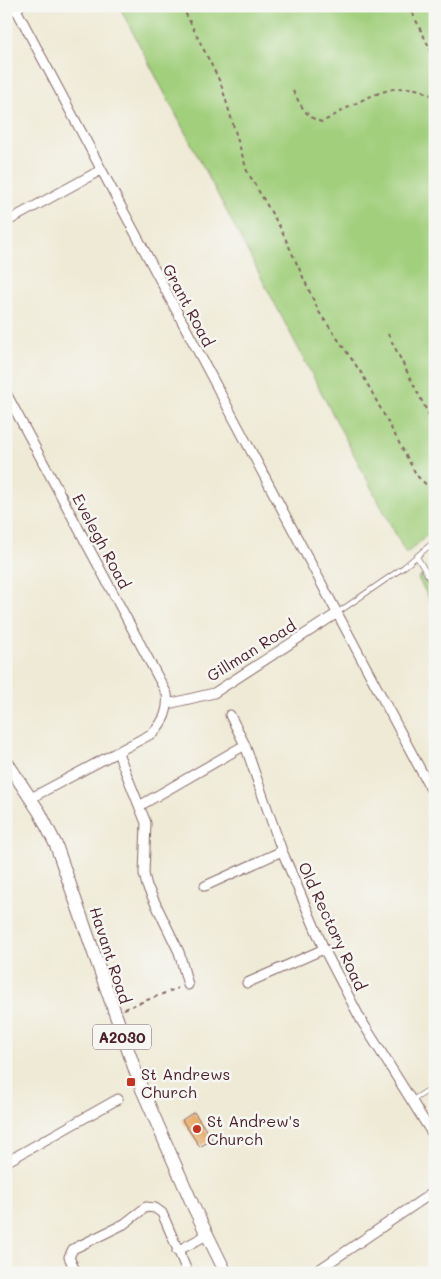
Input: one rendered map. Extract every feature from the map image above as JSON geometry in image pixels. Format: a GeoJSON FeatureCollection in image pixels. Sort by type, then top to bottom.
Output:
{"type":"FeatureCollection","features":[{"type":"Feature","properties":{"kind":"main road","name":"Havant Road"},"geometry":{"type":"LineString","coordinates":[[6,761],[31,798],[48,828],[69,879],[104,987],[141,1087],[206,1235],[226,1273]]}},
{"type":"Feature","properties":{"kind":"street"},"geometry":{"type":"LineString","coordinates":[[6,8],[18,8]]}},
{"type":"Feature","properties":{"kind":"street","name":"Grant Road"},"geometry":{"type":"LineString","coordinates":[[18,8],[101,170],[435,798]]}},
{"type":"Feature","properties":{"kind":"street"},"geometry":{"type":"LineString","coordinates":[[6,222],[101,170]]}},
{"type":"Feature","properties":{"kind":"street","name":"Evelegh Road"},"geometry":{"type":"LineString","coordinates":[[6,393],[167,694],[168,704]]}},
{"type":"Feature","properties":{"kind":"street","name":"Gillman Road"},"geometry":{"type":"LineString","coordinates":[[168,704],[214,693],[336,614]]}},
{"type":"Feature","properties":{"kind":"street"},"geometry":{"type":"LineString","coordinates":[[31,798],[153,733],[161,724],[168,704]]}},
{"type":"Feature","properties":{"kind":"street","name":"Old Rectory Road"},"geometry":{"type":"LineString","coordinates":[[230,715],[245,745],[282,851],[324,949],[361,1020],[435,1138]]}},
{"type":"Feature","properties":{"kind":"street"},"geometry":{"type":"LineString","coordinates":[[141,805],[245,745]]}},
{"type":"Feature","properties":{"kind":"street"},"geometry":{"type":"LineString","coordinates":[[118,753],[141,805],[146,822],[144,874],[147,886],[179,952],[188,985]]}},
{"type":"Feature","properties":{"kind":"street"},"geometry":{"type":"LineString","coordinates":[[205,886],[282,851]]}},
{"type":"Feature","properties":{"kind":"street"},"geometry":{"type":"LineString","coordinates":[[246,983],[324,949]]}},
{"type":"Feature","properties":{"kind":"street"},"geometry":{"type":"LineString","coordinates":[[6,1162],[118,1099]]}},
{"type":"Feature","properties":{"kind":"street"},"geometry":{"type":"LineString","coordinates":[[314,1273],[435,1191]]}},
{"type":"Feature","properties":{"kind":"street"},"geometry":{"type":"LineString","coordinates":[[76,1273],[69,1257],[73,1249],[124,1224],[146,1207],[155,1208],[162,1213],[188,1273]]}},
{"type":"Feature","properties":{"kind":"street"},"geometry":{"type":"LineString","coordinates":[[177,1251],[206,1235]]}},
{"type":"Feature","properties":{"kind":"lane","name":"Gillman Road"},"geometry":{"type":"LineString","coordinates":[[336,614],[417,557],[435,541]]}},
{"type":"Feature","properties":{"kind":"lane"},"geometry":{"type":"LineString","coordinates":[[417,557],[435,587]]}},
{"type":"Feature","properties":{"kind":"lane"},"geometry":{"type":"LineString","coordinates":[[412,1101],[435,1086]]}},
{"type":"Feature","properties":{"kind":"path"},"geometry":{"type":"LineString","coordinates":[[182,6],[224,93],[248,171],[281,229],[319,312],[362,374],[417,476],[435,492]]}},
{"type":"Feature","properties":{"kind":"path"},"geometry":{"type":"LineString","coordinates":[[409,6],[435,59]]}},
{"type":"Feature","properties":{"kind":"path"},"geometry":{"type":"LineString","coordinates":[[293,91],[306,113],[315,120],[322,122],[379,94],[400,87],[415,87],[435,98]]}},
{"type":"Feature","properties":{"kind":"path"},"geometry":{"type":"LineString","coordinates":[[388,334],[435,428]]}},
{"type":"Feature","properties":{"kind":"path"},"geometry":{"type":"LineString","coordinates":[[131,1006],[188,985]]}},
{"type":"Feature","properties":{"kind":"green space"},"geometry":{"type":"Polygon","coordinates":[[[119,6],[435,6],[435,102],[431,105],[435,112],[435,528],[406,554],[119,6]]]}},
{"type":"Feature","properties":{"kind":"green space"},"geometry":{"type":"Polygon","coordinates":[[[435,558],[435,610],[418,578],[431,570],[431,563],[435,558]]]}},
{"type":"Feature","properties":{"kind":"building","name":"St Andrew's Church"},"geometry":{"type":"Polygon","coordinates":[[[194,1112],[212,1139],[200,1147],[182,1120],[194,1112]]]}},
{"type":"Feature","properties":{"kind":"place","name":"St Andrews Church"},"geometry":{"type":"Point","coordinates":[131,1082]}},
{"type":"Feature","properties":{"kind":"place","name":"St Andrew's Church"},"geometry":{"type":"Point","coordinates":[197,1129]}}]}
